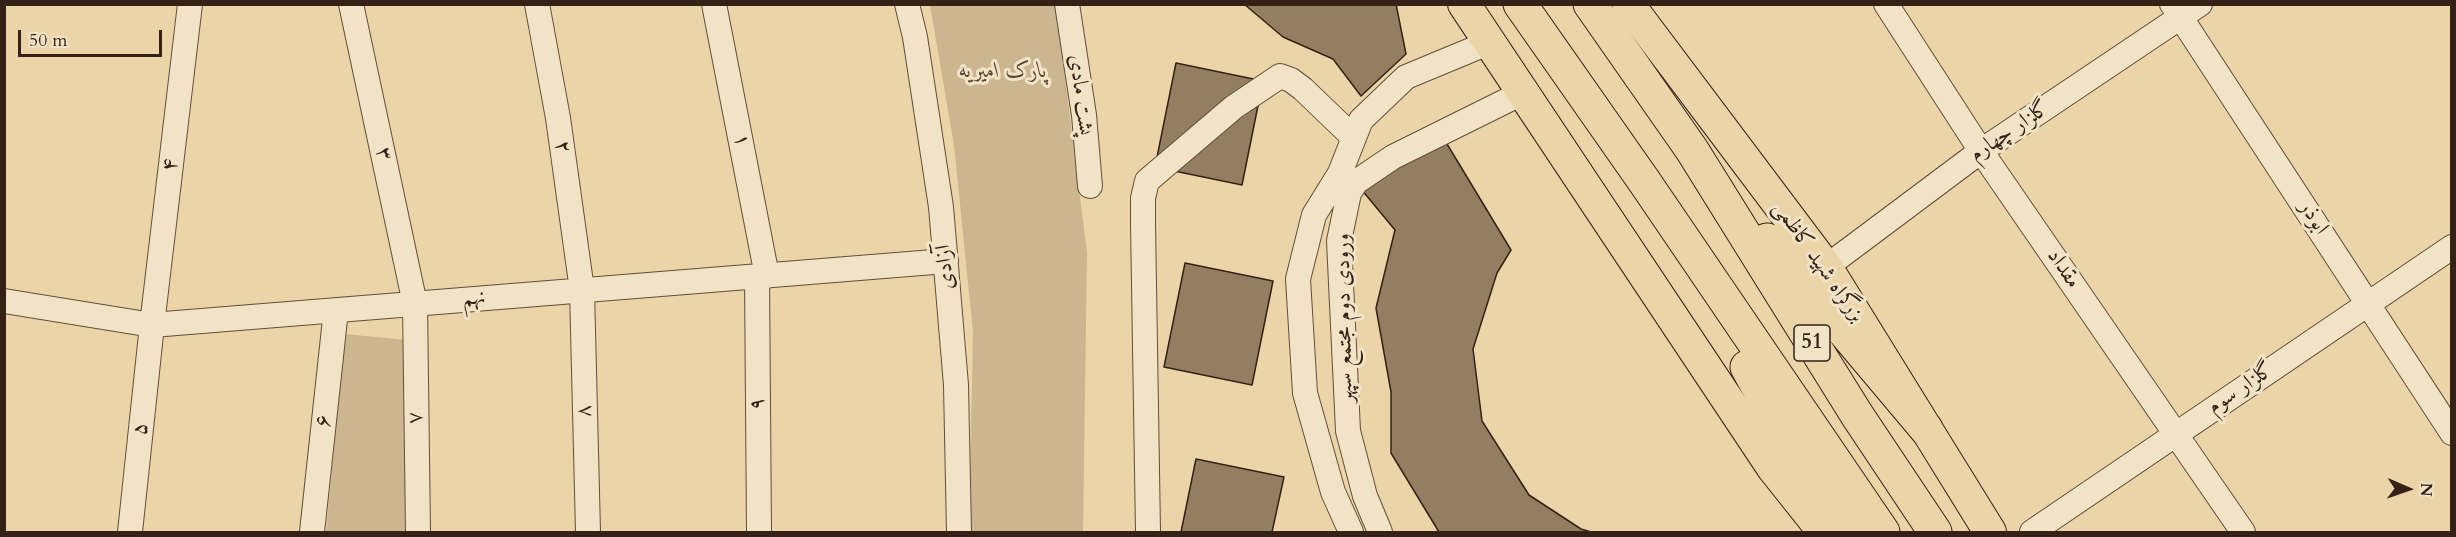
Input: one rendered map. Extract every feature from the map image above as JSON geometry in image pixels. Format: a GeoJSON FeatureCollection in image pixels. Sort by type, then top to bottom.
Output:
{"type":"FeatureCollection","features":[{"type":"Feature","properties":{"kind":"highway","name":"51"},"geometry":{"type":"LineString","coordinates":[[1520,4],[1644,181],[1882,532]]}},
{"type":"Feature","properties":{"kind":"highway","name":"بزرگراه شهید کاظمی"},"geometry":{"type":"LineString","coordinates":[[1590,4],[1692,150],[1857,415],[1935,532]]}},
{"type":"Feature","properties":{"kind":"highway"},"geometry":{"type":"LineString","coordinates":[[1692,150],[1926,429]]}},
{"type":"Feature","properties":{"kind":"highway"},"geometry":{"type":"LineString","coordinates":[[1644,181],[1794,451],[1847,532]]}},
{"type":"Feature","properties":{"kind":"main road"},"geometry":{"type":"LineString","coordinates":[[1464,4],[1773,468],[1824,532]]}},
{"type":"Feature","properties":{"kind":"main road","name":"بزرگراه شهید کاظمی"},"geometry":{"type":"LineString","coordinates":[[1630,5],[1826,267],[1990,532]]}},
{"type":"Feature","properties":{"kind":"street","name":"۴"},"geometry":{"type":"LineString","coordinates":[[152,325],[190,4]]}},
{"type":"Feature","properties":{"kind":"street","name":"۳"},"geometry":{"type":"LineString","coordinates":[[351,4],[415,304]]}},
{"type":"Feature","properties":{"kind":"street","name":"۲"},"geometry":{"type":"LineString","coordinates":[[537,4],[558,118],[582,290]]}},
{"type":"Feature","properties":{"kind":"street","name":"۱"},"geometry":{"type":"LineString","coordinates":[[714,4],[762,276]]}},
{"type":"Feature","properties":{"kind":"street","name":"آزادی"},"geometry":{"type":"LineString","coordinates":[[909,4],[941,207],[956,385],[959,532]]}},
{"type":"Feature","properties":{"kind":"street","name":"پشت مادی"},"geometry":{"type":"LineString","coordinates":[[1067,4],[1084,115],[1090,186]]}},
{"type":"Feature","properties":{"kind":"street","name":"مقداد"},"geometry":{"type":"LineString","coordinates":[[1886,4],[1981,151],[2242,532]]}},
{"type":"Feature","properties":{"kind":"street","name":"گلزار چهارم"},"geometry":{"type":"LineString","coordinates":[[1826,267],[1981,151],[2184,9]]}},
{"type":"Feature","properties":{"kind":"street","name":"ابوذر"},"geometry":{"type":"LineString","coordinates":[[2184,9],[2451,433]]}},
{"type":"Feature","properties":{"kind":"street"},"geometry":{"type":"LineString","coordinates":[[1351,532],[1333,492],[1305,393],[1298,279],[1314,215],[1340,172],[1361,120],[1406,77],[1488,42]]}},
{"type":"Feature","properties":{"kind":"street"},"geometry":{"type":"LineString","coordinates":[[1148,532],[1143,223],[1143,198],[1147,181],[1234,107],[1280,76],[1291,80],[1303,89],[1354,138]]}},
{"type":"Feature","properties":{"kind":"street","name":"ورودی دوم مجتمع سپهر"},"geometry":{"type":"LineString","coordinates":[[1380,532],[1365,496],[1348,430],[1339,241],[1349,193],[1356,182],[1393,157],[1522,93]]}},
{"type":"Feature","properties":{"kind":"street","name":"گلزار سوم"},"geometry":{"type":"LineString","coordinates":[[2032,532],[2451,247]]}},
{"type":"Feature","properties":{"kind":"street","name":"نهم"},"geometry":{"type":"LineString","coordinates":[[4,301],[152,325],[946,261]]}},
{"type":"Feature","properties":{"kind":"street","name":"۹"},"geometry":{"type":"LineString","coordinates":[[759,532],[762,276]]}},
{"type":"Feature","properties":{"kind":"street","name":"۸"},"geometry":{"type":"LineString","coordinates":[[582,290],[588,532]]}},
{"type":"Feature","properties":{"kind":"street","name":"۷"},"geometry":{"type":"LineString","coordinates":[[415,304],[418,532]]}},
{"type":"Feature","properties":{"kind":"street","name":"۶"},"geometry":{"type":"LineString","coordinates":[[312,532],[336,310]]}},
{"type":"Feature","properties":{"kind":"street","name":"۵"},"geometry":{"type":"LineString","coordinates":[[130,532],[152,325]]}},
{"type":"Feature","properties":{"kind":"green space","name":"پارک امیریه"},"geometry":{"type":"Polygon","coordinates":[[[930,5],[1056,5],[1087,253],[1083,532],[969,532],[973,332],[954,145],[930,5]]]}},
{"type":"Feature","properties":{"kind":"green space"},"geometry":{"type":"Polygon","coordinates":[[[344,334],[407,340],[408,532],[326,532],[344,334]]]}},
{"type":"Feature","properties":{"kind":"building"},"geometry":{"type":"Polygon","coordinates":[[[1244,4],[1396,4],[1406,54],[1361,96],[1333,59],[1283,37],[1244,4]]]}},
{"type":"Feature","properties":{"kind":"building"},"geometry":{"type":"Polygon","coordinates":[[[1176,63],[1263,81],[1242,185],[1155,167],[1176,63]]]}},
{"type":"Feature","properties":{"kind":"building"},"geometry":{"type":"Polygon","coordinates":[[[1441,134],[1511,250],[1497,273],[1473,349],[1482,421],[1529,495],[1581,529],[1591,532],[1439,532],[1391,453],[1391,392],[1376,308],[1395,230],[1361,189],[1441,134]]]}},
{"type":"Feature","properties":{"kind":"building"},"geometry":{"type":"Polygon","coordinates":[[[1185,263],[1273,281],[1252,385],[1164,367],[1185,263]]]}},
{"type":"Feature","properties":{"kind":"building"},"geometry":{"type":"Polygon","coordinates":[[[1196,459],[1284,477],[1272,532],[1181,532],[1196,459]]]}}]}
